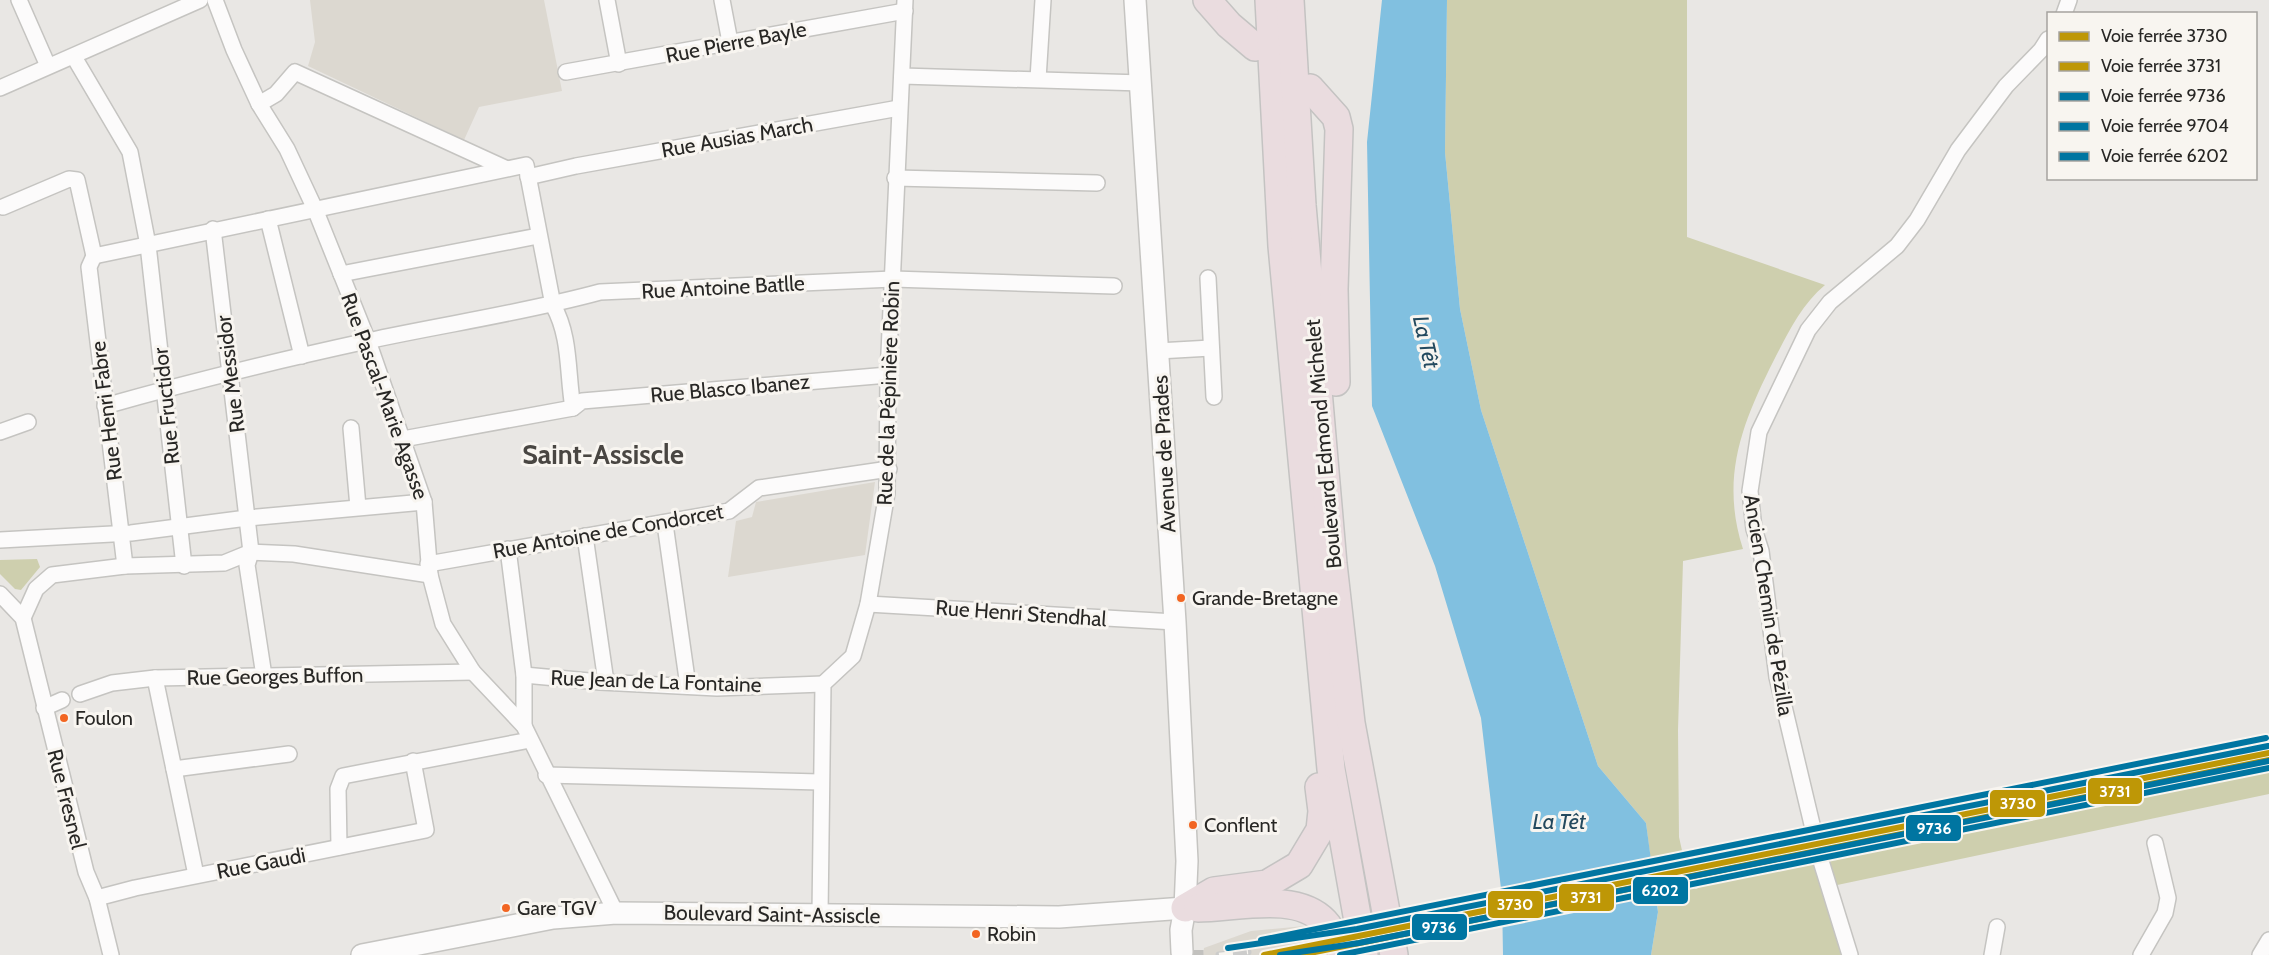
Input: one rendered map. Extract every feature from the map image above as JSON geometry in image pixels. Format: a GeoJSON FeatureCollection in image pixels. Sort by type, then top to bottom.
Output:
{"type":"FeatureCollection","features":[{"type":"Feature","properties":{"kind":"highway"},"geometry":{"type":"LineString","coordinates":[[1207,0],[1229,25],[1255,47]]}},
{"type":"Feature","properties":{"kind":"highway","name":"Boulevard Edmond Michelet"},"geometry":{"type":"LineString","coordinates":[[1269,0],[1282,246],[1331,769],[1364,955]]}},
{"type":"Feature","properties":{"kind":"highway","name":"Boulevard Edmond Michelet"},"geometry":{"type":"LineString","coordinates":[[1290,0],[1302,205],[1325,348]]}},
{"type":"Feature","properties":{"kind":"highway"},"geometry":{"type":"LineString","coordinates":[[1310,88],[1336,117],[1339,129],[1325,348],[1354,653],[1383,888],[1394,955]]}},
{"type":"Feature","properties":{"kind":"highway"},"geometry":{"type":"LineString","coordinates":[[1185,908],[1214,891],[1267,884],[1286,874],[1299,865],[1320,830],[1322,811],[1294,556],[1274,297],[1282,246]]}},
{"type":"Feature","properties":{"kind":"highway"},"geometry":{"type":"LineString","coordinates":[[1185,908],[1271,905],[1291,906],[1311,911],[1327,923],[1343,955]]}},
{"type":"Feature","properties":{"kind":"main road","name":"Avenue de Prades"},"geometry":{"type":"LineString","coordinates":[[1135,0],[1175,622],[1187,861],[1185,908],[1192,928],[1187,951]]}},
{"type":"Feature","properties":{"kind":"main road","name":"Boulevard Saint-Assiscle"},"geometry":{"type":"LineString","coordinates":[[362,955],[553,918],[616,913],[1059,917],[1185,908]]}},
{"type":"Feature","properties":{"kind":"street"},"geometry":{"type":"LineString","coordinates":[[19,0],[48,66]]}},
{"type":"Feature","properties":{"kind":"street"},"geometry":{"type":"LineString","coordinates":[[0,88],[200,0]]}},
{"type":"Feature","properties":{"kind":"street","name":"Rue Pascal-Marie Agasse"},"geometry":{"type":"LineString","coordinates":[[215,0],[234,50],[259,104],[287,149],[315,209],[368,341],[424,502],[429,570],[443,624],[473,672],[527,733],[616,913]]}},
{"type":"Feature","properties":{"kind":"street"},"geometry":{"type":"LineString","coordinates":[[607,0],[619,64]]}},
{"type":"Feature","properties":{"kind":"street"},"geometry":{"type":"LineString","coordinates":[[722,0],[730,42]]}},
{"type":"Feature","properties":{"kind":"street"},"geometry":{"type":"LineString","coordinates":[[1038,79],[1043,0]]}},
{"type":"Feature","properties":{"kind":"street","name":"Rue Pierre Bayle"},"geometry":{"type":"LineString","coordinates":[[566,72],[619,64],[905,6]]}},
{"type":"Feature","properties":{"kind":"street","name":"Rue de la Pépinière Robin"},"geometry":{"type":"LineString","coordinates":[[823,684],[853,656],[868,604],[889,469],[888,375],[895,178],[905,6]]}},
{"type":"Feature","properties":{"kind":"street","name":"Ancien Chemin de Pézilla"},"geometry":{"type":"LineString","coordinates":[[1815,837],[1777,677],[1761,551],[1754,530],[1750,491],[1759,432],[1808,330],[1830,303],[1897,246],[1917,219],[1958,150],[2006,86],[2047,41]]}},
{"type":"Feature","properties":{"kind":"street","name":"Rue Fructidor"},"geometry":{"type":"LineString","coordinates":[[74,57],[130,152],[148,245],[183,566]]}},
{"type":"Feature","properties":{"kind":"street"},"geometry":{"type":"LineString","coordinates":[[259,104],[276,94],[295,72],[506,168]]}},
{"type":"Feature","properties":{"kind":"street"},"geometry":{"type":"LineString","coordinates":[[902,76],[1142,83]]}},
{"type":"Feature","properties":{"kind":"street","name":"Rue Ausias March"},"geometry":{"type":"LineString","coordinates":[[528,177],[576,166],[899,108]]}},
{"type":"Feature","properties":{"kind":"street"},"geometry":{"type":"LineString","coordinates":[[94,256],[213,229],[526,165],[538,236],[571,367],[568,378],[573,408]]}},
{"type":"Feature","properties":{"kind":"street"},"geometry":{"type":"LineString","coordinates":[[895,178],[1097,183]]}},
{"type":"Feature","properties":{"kind":"street","name":"Rue Henri Fabre"},"geometry":{"type":"LineString","coordinates":[[3,207],[74,179],[77,180],[94,256],[89,267],[125,567]]}},
{"type":"Feature","properties":{"kind":"street"},"geometry":{"type":"LineString","coordinates":[[268,219],[302,357]]}},
{"type":"Feature","properties":{"kind":"street","name":"Rue Messidor"},"geometry":{"type":"LineString","coordinates":[[213,229],[251,552],[247,565],[264,676]]}},
{"type":"Feature","properties":{"kind":"street"},"geometry":{"type":"LineString","coordinates":[[341,274],[538,236]]}},
{"type":"Feature","properties":{"kind":"street"},"geometry":{"type":"LineString","coordinates":[[1208,278],[1214,397]]}},
{"type":"Feature","properties":{"kind":"street","name":"Rue Antoine Batlle"},"geometry":{"type":"LineString","coordinates":[[105,406],[164,389],[368,341],[554,305],[600,292],[893,279],[1114,286]]}},
{"type":"Feature","properties":{"kind":"street"},"geometry":{"type":"LineString","coordinates":[[1158,351],[1211,348]]}},
{"type":"Feature","properties":{"kind":"street","name":"Rue Blasco Ibanez"},"geometry":{"type":"LineString","coordinates":[[403,439],[573,408],[582,401],[888,375]]}},
{"type":"Feature","properties":{"kind":"street"},"geometry":{"type":"LineString","coordinates":[[0,432],[28,422]]}},
{"type":"Feature","properties":{"kind":"street"},"geometry":{"type":"LineString","coordinates":[[351,428],[358,507]]}},
{"type":"Feature","properties":{"kind":"street","name":"Rue Antoine de Condorcet"},"geometry":{"type":"LineString","coordinates":[[251,552],[294,554],[429,570],[508,549],[665,524],[729,511],[759,488],[889,469]]}},
{"type":"Feature","properties":{"kind":"street"},"geometry":{"type":"LineString","coordinates":[[0,540],[121,534],[247,518],[424,502]]}},
{"type":"Feature","properties":{"kind":"street"},"geometry":{"type":"LineString","coordinates":[[665,524],[688,686]]}},
{"type":"Feature","properties":{"kind":"street"},"geometry":{"type":"LineString","coordinates":[[585,536],[606,682]]}},
{"type":"Feature","properties":{"kind":"street"},"geometry":{"type":"LineString","coordinates":[[339,847],[340,780],[348,773],[413,761],[527,733],[524,675],[508,549]]}},
{"type":"Feature","properties":{"kind":"street"},"geometry":{"type":"LineString","coordinates":[[0,594],[23,618],[36,588],[52,575],[81,570],[224,563],[251,552]]}},
{"type":"Feature","properties":{"kind":"street","name":"Rue Henri Stendhal"},"geometry":{"type":"LineString","coordinates":[[868,604],[1175,622]]}},
{"type":"Feature","properties":{"kind":"street","name":"Rue Fresnel"},"geometry":{"type":"LineString","coordinates":[[23,618],[86,872],[97,898],[113,951]]}},
{"type":"Feature","properties":{"kind":"street","name":"Rue Georges Buffon"},"geometry":{"type":"LineString","coordinates":[[80,694],[112,683],[155,678],[473,672]]}},
{"type":"Feature","properties":{"kind":"street","name":"Rue Jean de La Fontaine"},"geometry":{"type":"LineString","coordinates":[[524,675],[717,688],[823,684]]}},
{"type":"Feature","properties":{"kind":"street"},"geometry":{"type":"LineString","coordinates":[[155,678],[196,875]]}},
{"type":"Feature","properties":{"kind":"street"},"geometry":{"type":"LineString","coordinates":[[819,914],[823,684]]}},
{"type":"Feature","properties":{"kind":"street"},"geometry":{"type":"LineString","coordinates":[[44,708],[62,700]]}},
{"type":"Feature","properties":{"kind":"street"},"geometry":{"type":"LineString","coordinates":[[174,769],[289,754]]}},
{"type":"Feature","properties":{"kind":"street","name":"Rue Gaudi"},"geometry":{"type":"LineString","coordinates":[[97,898],[196,875],[426,830],[413,761]]}},
{"type":"Feature","properties":{"kind":"street"},"geometry":{"type":"LineString","coordinates":[[546,775],[820,782]]}},
{"type":"Feature","properties":{"kind":"street"},"geometry":{"type":"LineString","coordinates":[[2141,955],[2165,912],[2168,898],[2155,843]]}},
{"type":"Feature","properties":{"kind":"street"},"geometry":{"type":"LineString","coordinates":[[1820,858],[1850,955]]}},
{"type":"Feature","properties":{"kind":"street"},"geometry":{"type":"LineString","coordinates":[[1992,955],[1996,927]]}},
{"type":"Feature","properties":{"kind":"street"},"geometry":{"type":"LineString","coordinates":[[2260,955],[2269,940]]}},
{"type":"Feature","properties":{"kind":"shaded area"},"geometry":{"type":"Polygon","coordinates":[[[310,0],[544,0],[562,91],[479,107],[464,140],[308,66],[315,42],[310,0]]]}},
{"type":"Feature","properties":{"kind":"shaded area"},"geometry":{"type":"Polygon","coordinates":[[[875,482],[865,555],[728,577],[736,521],[752,517],[756,502],[875,482]]]}},
{"type":"Feature","properties":{"kind":"shaded area"},"geometry":{"type":"Polygon","coordinates":[[[2269,744],[2269,771],[1712,882],[1708,859],[2269,744]]]}},
{"type":"Feature","properties":{"kind":"shaded area"},"geometry":{"type":"Polygon","coordinates":[[[1315,925],[1328,955],[1203,955],[1204,948],[1251,931],[1315,925]]]}},
{"type":"Feature","properties":{"kind":"green space"},"geometry":{"type":"Polygon","coordinates":[[[1447,0],[1687,0],[1687,237],[1825,285],[1802,310],[1790,330],[1752,406],[1744,429],[1734,475],[1736,523],[1743,549],[1683,561],[1678,730],[1679,837],[1685,864],[1652,870],[1646,823],[1598,766],[1481,410],[1460,309],[1445,152],[1447,0]]]}},
{"type":"Feature","properties":{"kind":"green space"},"geometry":{"type":"Polygon","coordinates":[[[37,559],[40,567],[21,590],[15,589],[0,574],[0,560],[37,559]]]}},
{"type":"Feature","properties":{"kind":"green space"},"geometry":{"type":"Polygon","coordinates":[[[2269,771],[2269,794],[1823,888],[1841,955],[1651,955],[1658,912],[1656,895],[1691,887],[1696,889],[1712,882],[2269,771]]]}},
{"type":"Feature","properties":{"kind":"water","name":"La Têt"},"geometry":{"type":"Polygon","coordinates":[[[1382,0],[1447,0],[1445,152],[1460,309],[1481,410],[1598,766],[1646,823],[1658,912],[1651,955],[1503,955],[1502,897],[1481,718],[1435,566],[1372,406],[1367,142],[1382,0]]]}},
{"type":"Feature","properties":{"kind":"pier"},"geometry":{"type":"Polygon","coordinates":[[[1655,870],[1658,893],[1499,925],[1499,901],[1655,870]]]}},
{"type":"Feature","properties":{"kind":"tunnel"},"geometry":{"type":"LineString","coordinates":[[1193,950],[1193,955]]}},
{"type":"Feature","properties":{"kind":"railway"},"geometry":{"type":"LineString","coordinates":[[1219,955],[1248,952]]}},
{"type":"Feature","properties":{"kind":"rail line","name":"9704"},"geometry":{"type":"LineString","coordinates":[[1228,948],[1357,929],[2268,746]]}},
{"type":"Feature","properties":{"kind":"rail line","name":"3730"},"geometry":{"type":"LineString","coordinates":[[1264,955],[2269,753]]}},
{"type":"Feature","properties":{"kind":"rail line","name":"3731"},"geometry":{"type":"LineString","coordinates":[[1300,955],[2269,760]]}},
{"type":"Feature","properties":{"kind":"rail line","name":"9736"},"geometry":{"type":"LineString","coordinates":[[1280,955],[1359,943],[2269,761]]}},
{"type":"Feature","properties":{"kind":"rail line","name":"6202"},"geometry":{"type":"LineString","coordinates":[[1340,955],[2269,768]]}},
{"type":"Feature","properties":{"kind":"transit line"},"geometry":{"type":"LineString","coordinates":[[1261,940],[2266,738]]}},
{"type":"Feature","properties":{"kind":"place","name":"Grande-Bretagne"},"geometry":{"type":"Point","coordinates":[1181,598]}},
{"type":"Feature","properties":{"kind":"place","name":"Foulon"},"geometry":{"type":"Point","coordinates":[64,718]}},
{"type":"Feature","properties":{"kind":"place","name":"Conflent"},"geometry":{"type":"Point","coordinates":[1193,825]}},
{"type":"Feature","properties":{"kind":"place","name":"Gare TGV"},"geometry":{"type":"Point","coordinates":[506,908]}},
{"type":"Feature","properties":{"kind":"place","name":"Robin"},"geometry":{"type":"Point","coordinates":[976,934]}},
{"type":"Feature","properties":{"kind":"district","name":"Saint-Assiscle"},"geometry":{"type":"Point","coordinates":[603,454]}}]}
